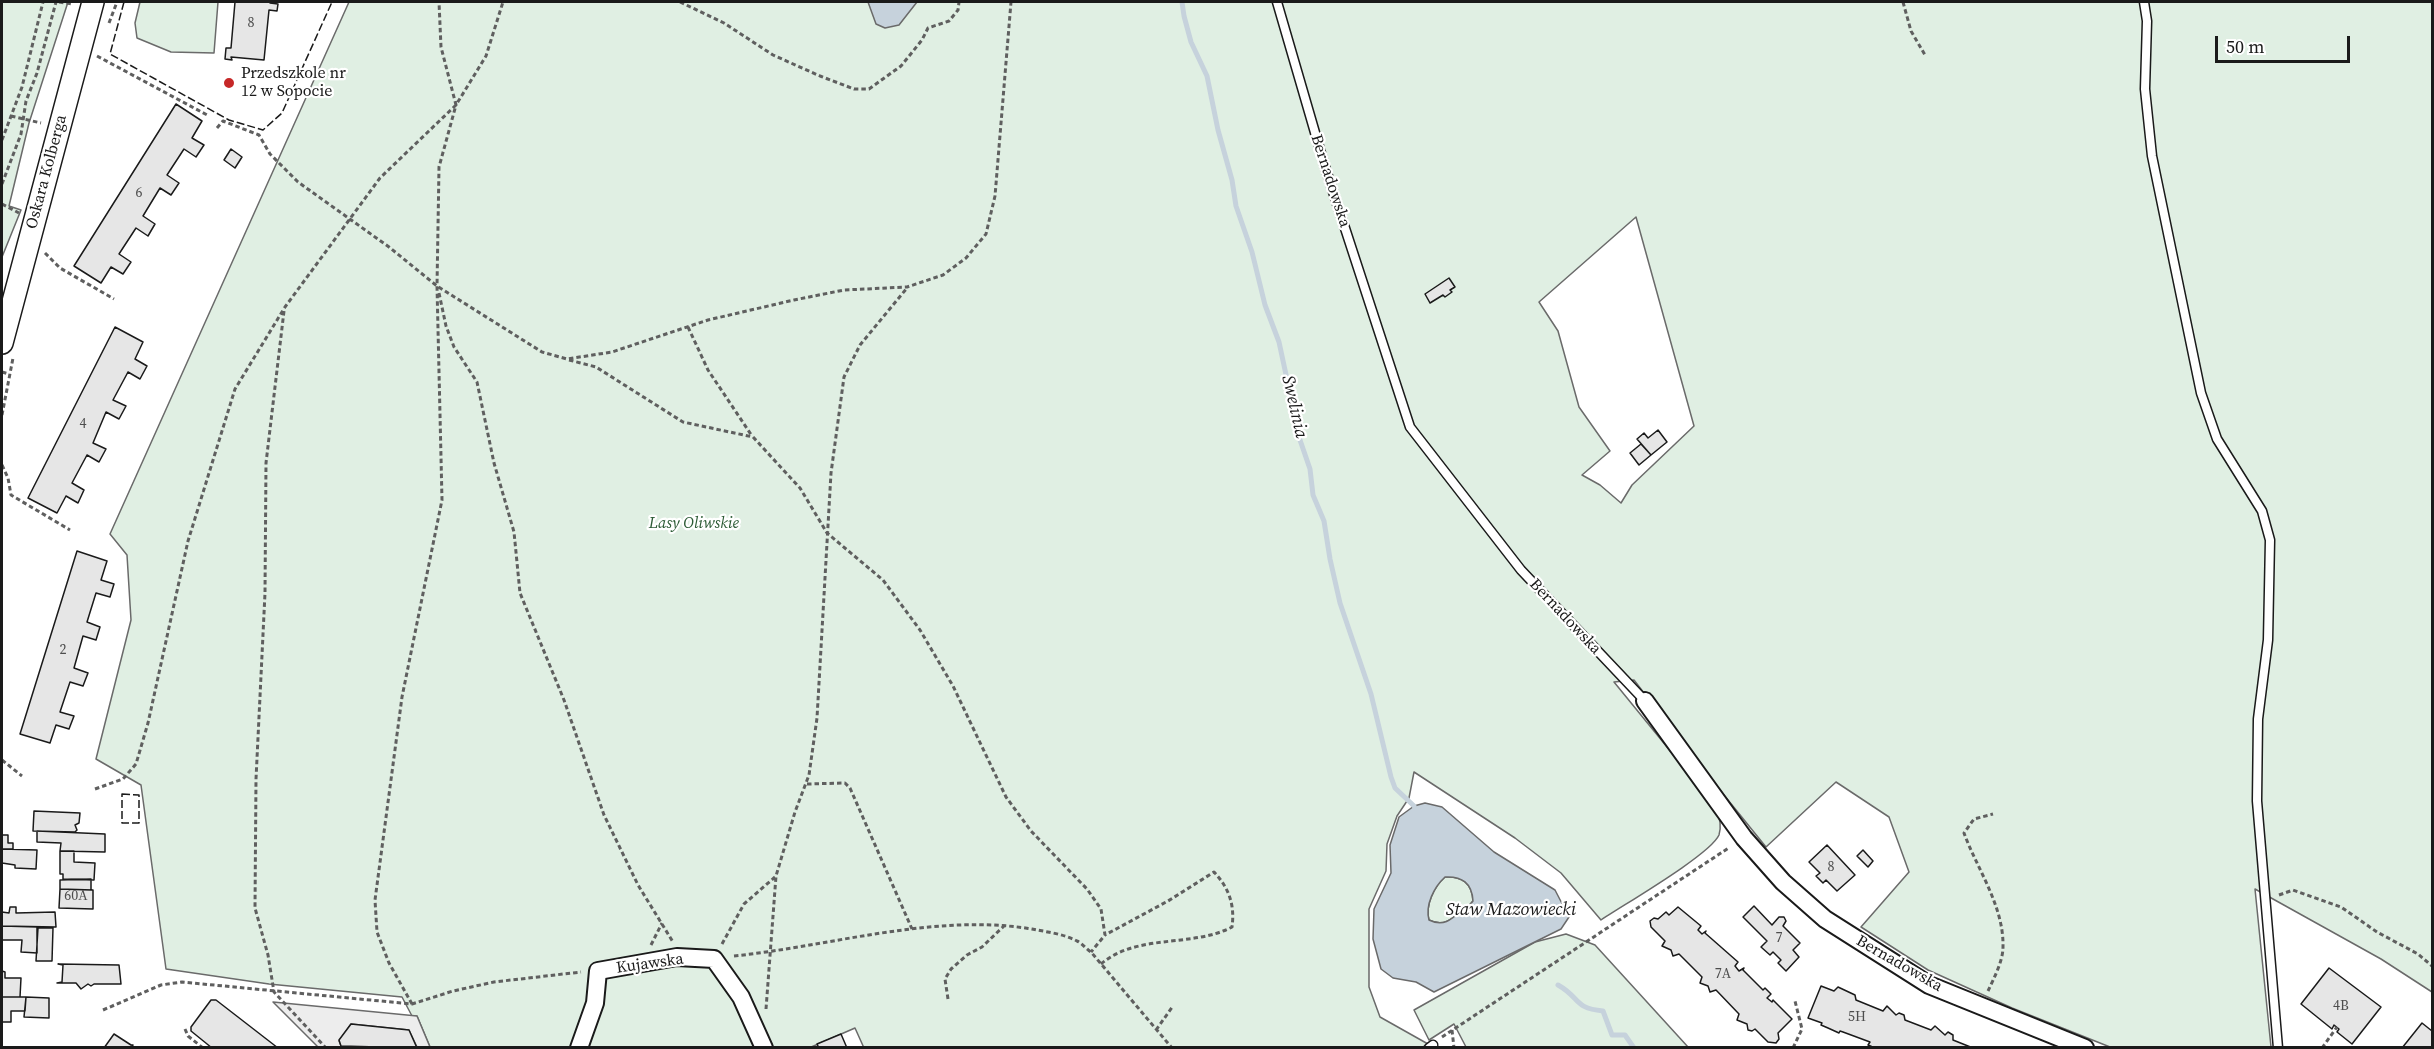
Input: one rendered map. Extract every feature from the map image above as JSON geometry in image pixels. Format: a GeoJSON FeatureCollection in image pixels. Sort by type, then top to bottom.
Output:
{"type":"FeatureCollection","features":[{"type":"Feature","properties":{"kind":"street","name":"Oskara Kolberga"},"geometry":{"type":"LineString","coordinates":[[2,343],[93,2]]}},
{"type":"Feature","properties":{"kind":"street","name":"Bernadowska"},"geometry":{"type":"LineString","coordinates":[[1645,701],[1744,838],[1783,882],[1825,919],[1929,985],[2085,1047]]}},
{"type":"Feature","properties":{"kind":"street","name":"Kujawska"},"geometry":{"type":"LineString","coordinates":[[579,1047],[595,1003],[598,971],[677,957],[714,958]]}},
{"type":"Feature","properties":{"kind":"street"},"geometry":{"type":"LineString","coordinates":[[714,958],[741,997],[764,1047]]}},
{"type":"Feature","properties":{"kind":"lane","name":"Bernadowska"},"geometry":{"type":"LineString","coordinates":[[1277,2],[1325,167],[1410,427],[1521,570],[1645,701]]}},
{"type":"Feature","properties":{"kind":"lane"},"geometry":{"type":"LineString","coordinates":[[2144,2],[2147,21],[2145,89],[2152,156],[2201,393],[2217,439],[2262,511],[2270,540],[2268,640],[2258,719],[2257,801],[2278,1047]]}},
{"type":"Feature","properties":{"kind":"path"},"geometry":{"type":"LineString","coordinates":[[2,141],[27,67],[43,2]]}},
{"type":"Feature","properties":{"kind":"path"},"geometry":{"type":"LineString","coordinates":[[2,184],[18,146],[26,101],[37,73],[56,2]]}},
{"type":"Feature","properties":{"kind":"path"},"geometry":{"type":"LineString","coordinates":[[412,1004],[389,963],[376,932],[375,900],[402,697],[442,500],[437,286],[440,167],[456,105],[441,47],[439,2]]}},
{"type":"Feature","properties":{"kind":"path"},"geometry":{"type":"LineString","coordinates":[[95,789],[123,779],[136,764],[148,723],[188,541],[235,389],[285,307],[380,178],[456,105],[486,56],[503,2]]}},
{"type":"Feature","properties":{"kind":"path"},"geometry":{"type":"LineString","coordinates":[[680,2],[724,23],[773,55],[845,86],[869,89],[901,66],[922,40],[928,28],[949,21],[958,10],[958,2]]}},
{"type":"Feature","properties":{"kind":"path"},"geometry":{"type":"LineString","coordinates":[[567,359],[612,352],[708,320],[844,290],[907,287],[943,275],[966,258],[986,234],[995,196],[1011,2]]}},
{"type":"Feature","properties":{"kind":"path"},"geometry":{"type":"LineString","coordinates":[[1903,2],[1911,31],[1925,55]]}},
{"type":"Feature","properties":{"kind":"path"},"geometry":{"type":"LineString","coordinates":[[96,56],[208,116]]}},
{"type":"Feature","properties":{"kind":"path"},"geometry":{"type":"LineString","coordinates":[[11,116],[59,127]]}},
{"type":"Feature","properties":{"kind":"path"},"geometry":{"type":"LineString","coordinates":[[217,128],[223,121],[259,135],[270,154],[298,182],[351,219],[437,286],[542,352],[596,367],[683,422],[753,437]]}},
{"type":"Feature","properties":{"kind":"path"},"geometry":{"type":"LineString","coordinates":[[2,204],[22,214]]}},
{"type":"Feature","properties":{"kind":"path"},"geometry":{"type":"LineString","coordinates":[[40,247],[60,268],[114,299]]}},
{"type":"Feature","properties":{"kind":"path"},"geometry":{"type":"LineString","coordinates":[[437,286],[446,326],[454,347],[477,382],[494,463],[514,532],[520,592],[564,700],[604,815],[638,885],[672,940],[677,957]]}},
{"type":"Feature","properties":{"kind":"path"},"geometry":{"type":"LineString","coordinates":[[766,1012],[776,876],[795,812],[809,775],[817,718],[831,473],[843,377],[860,345],[907,287]]}},
{"type":"Feature","properties":{"kind":"path"},"geometry":{"type":"LineString","coordinates":[[285,307],[266,464],[265,593],[256,779],[255,908],[268,955],[274,992],[326,1047]]}},
{"type":"Feature","properties":{"kind":"path"},"geometry":{"type":"LineString","coordinates":[[688,327],[708,370],[753,437],[800,488],[827,533],[883,580],[920,630],[953,686],[1006,797],[1031,831],[1087,889],[1101,909],[1105,935]]}},
{"type":"Feature","properties":{"kind":"path"},"geometry":{"type":"LineString","coordinates":[[2,372],[9,374]]}},
{"type":"Feature","properties":{"kind":"path"},"geometry":{"type":"LineString","coordinates":[[2,465],[8,478],[11,495],[70,530]]}},
{"type":"Feature","properties":{"kind":"path"},"geometry":{"type":"LineString","coordinates":[[2,760],[22,777]]}},
{"type":"Feature","properties":{"kind":"path"},"geometry":{"type":"LineString","coordinates":[[806,783],[845,783],[850,788],[912,929]]}},
{"type":"Feature","properties":{"kind":"path"},"geometry":{"type":"LineString","coordinates":[[1980,1006],[1995,976],[2003,949],[2002,928],[1995,903],[1964,833],[1974,819],[1993,814]]}},
{"type":"Feature","properties":{"kind":"path"},"geometry":{"type":"LineString","coordinates":[[1454,1047],[1452,1030],[1744,838]]}},
{"type":"Feature","properties":{"kind":"path"},"geometry":{"type":"LineString","coordinates":[[1091,952],[1105,935],[1168,901],[1214,872],[1226,885],[1234,915],[1232,927],[1204,937],[1177,939],[1125,950],[1111,956],[1101,964]]}},
{"type":"Feature","properties":{"kind":"path"},"geometry":{"type":"LineString","coordinates":[[714,958],[744,904],[776,876]]}},
{"type":"Feature","properties":{"kind":"path"},"geometry":{"type":"LineString","coordinates":[[2266,900],[2293,890],[2341,907],[2377,932],[2418,954],[2433,966]]}},
{"type":"Feature","properties":{"kind":"path"},"geometry":{"type":"LineString","coordinates":[[714,958],[770,953],[912,929],[1005,925],[1049,932],[1077,941],[1091,952],[1172,1047]]}},
{"type":"Feature","properties":{"kind":"path"},"geometry":{"type":"LineString","coordinates":[[948,999],[945,979],[951,969],[967,955],[982,947],[1005,925]]}},
{"type":"Feature","properties":{"kind":"path"},"geometry":{"type":"LineString","coordinates":[[1593,930],[1597,934]]}},
{"type":"Feature","properties":{"kind":"path"},"geometry":{"type":"LineString","coordinates":[[103,1010],[161,985],[182,982],[412,1004],[453,991],[494,982],[598,971]]}},
{"type":"Feature","properties":{"kind":"path"},"geometry":{"type":"LineString","coordinates":[[1793,1047],[1802,1029],[1795,1001]]}},
{"type":"Feature","properties":{"kind":"path"},"geometry":{"type":"LineString","coordinates":[[1156,1030],[1173,1006]]}},
{"type":"Feature","properties":{"kind":"path"},"geometry":{"type":"LineString","coordinates":[[2322,1047],[2337,1027]]}},
{"type":"Feature","properties":{"kind":"path"},"geometry":{"type":"LineString","coordinates":[[185,1029],[188,1036],[203,1047]]}},
{"type":"Feature","properties":{"kind":"green space"},"geometry":{"type":"Polygon","coordinates":[[[2,2],[68,2],[29,123],[9,206],[21,210],[2,257],[2,2]]]}},
{"type":"Feature","properties":{"kind":"green space"},"geometry":{"type":"Polygon","coordinates":[[[140,2],[218,2],[214,53],[171,52],[137,38],[135,23],[140,2]]]}},
{"type":"Feature","properties":{"kind":"green space","name":"Lasy Oliwskie"},"geometry":{"type":"Polygon","coordinates":[[[349,2],[2432,2],[2432,992],[2381,959],[2255,889],[2271,1047],[2110,1047],[2012,1008],[1928,970],[1861,927],[1909,872],[1889,817],[1836,782],[1766,847],[1634,680],[1614,682],[1716,807],[1720,824],[1719,835],[1700,855],[1684,867],[1601,920],[1561,873],[1515,838],[1414,772],[1409,798],[1397,816],[1387,844],[1386,871],[1369,909],[1369,987],[1380,1017],[1428,1044],[1423,1047],[864,1048],[855,1028],[809,1048],[430,1047],[417,1016],[412,1016],[402,997],[269,984],[166,969],[141,785],[96,759],[131,620],[127,555],[110,534],[349,2]],[[1636,217],[1539,302],[1558,331],[1579,407],[1610,451],[1582,475],[1600,485],[1621,503],[1632,485],[1694,426],[1636,217]]]}},
{"type":"Feature","properties":{"kind":"green space"},"geometry":{"type":"Polygon","coordinates":[[[1445,877],[1461,879],[1465,882],[1471,890],[1473,901],[1450,920],[1438,923],[1429,920],[1428,908],[1434,891],[1445,877]]]}},
{"type":"Feature","properties":{"kind":"green space"},"geometry":{"type":"Polygon","coordinates":[[[1566,934],[1595,945],[1688,1047],[1466,1047],[1454,1024],[1429,1040],[1414,1010],[1535,942],[1566,934]]]}},
{"type":"Feature","properties":{"kind":"shaded area"},"geometry":{"type":"Polygon","coordinates":[[[273,1002],[417,1016],[430,1047],[417,1047],[409,1030],[351,1024],[339,1041],[341,1046],[350,1047],[318,1047],[273,1002]]]}},
{"type":"Feature","properties":{"kind":"water"},"geometry":{"type":"Polygon","coordinates":[[[868,2],[917,2],[899,25],[885,28],[876,24],[868,2]]]}},
{"type":"Feature","properties":{"kind":"water","name":"Staw Mazowiecki"},"geometry":{"type":"Polygon","coordinates":[[[1425,803],[1442,807],[1494,852],[1555,890],[1569,917],[1561,929],[1434,992],[1416,982],[1393,978],[1381,969],[1373,939],[1374,909],[1391,873],[1390,845],[1399,817],[1414,806],[1425,803]],[[1445,877],[1434,891],[1428,908],[1429,920],[1438,923],[1446,922],[1454,917],[1473,901],[1471,890],[1465,882],[1461,879],[1445,877]]]}},
{"type":"Feature","properties":{"kind":"building"},"geometry":{"type":"Polygon","coordinates":[[[235,2],[278,4],[277,11],[269,10],[264,60],[231,57],[232,60],[225,59],[226,48],[231,48],[235,2]]]}},
{"type":"Feature","properties":{"kind":"building"},"geometry":{"type":"Polygon","coordinates":[[[176,104],[202,121],[192,138],[204,145],[196,157],[184,149],[167,175],[179,183],[171,195],[160,188],[143,216],[155,224],[148,236],[136,228],[119,254],[131,262],[123,274],[111,267],[101,283],[74,266],[176,104]]]}},
{"type":"Feature","properties":{"kind":"building"},"geometry":{"type":"Polygon","coordinates":[[[231,149],[242,157],[235,168],[224,160],[231,149]]]}},
{"type":"Feature","properties":{"kind":"building"},"geometry":{"type":"Polygon","coordinates":[[[1449,278],[1455,287],[1450,290],[1452,292],[1430,303],[1425,294],[1449,278]]]}},
{"type":"Feature","properties":{"kind":"building"},"geometry":{"type":"Polygon","coordinates":[[[115,327],[143,342],[135,359],[147,366],[140,379],[128,372],[113,400],[126,406],[119,419],[106,412],[93,443],[106,449],[99,462],[87,455],[72,483],[84,490],[78,503],[66,496],[57,513],[28,498],[115,327]]]}},
{"type":"Feature","properties":{"kind":"building"},"geometry":{"type":"Polygon","coordinates":[[[1658,430],[1667,442],[1651,455],[1637,439],[1644,433],[1648,438],[1658,430]]]}},
{"type":"Feature","properties":{"kind":"building"},"geometry":{"type":"Polygon","coordinates":[[[1641,444],[1651,455],[1639,465],[1630,453],[1641,444]]]}},
{"type":"Feature","properties":{"kind":"building"},"geometry":{"type":"Polygon","coordinates":[[[77,551],[107,561],[101,580],[114,584],[110,597],[96,593],[87,622],[100,627],[96,640],[83,636],[74,668],[88,673],[83,686],[70,682],[60,712],[74,716],[69,729],[56,725],[50,743],[20,734],[77,551]]]}},
{"type":"Feature","properties":{"kind":"building"},"geometry":{"type":"Polygon","coordinates":[[[34,811],[80,813],[79,823],[75,825],[77,830],[75,832],[33,831],[34,811]]]}},
{"type":"Feature","properties":{"kind":"building"},"geometry":{"type":"Polygon","coordinates":[[[37,831],[105,834],[105,852],[60,851],[61,843],[37,842],[37,831]]]}},
{"type":"Feature","properties":{"kind":"building"},"geometry":{"type":"Polygon","coordinates":[[[2,835],[8,835],[8,843],[13,843],[13,849],[2,849],[2,835]]]}},
{"type":"Feature","properties":{"kind":"building"},"geometry":{"type":"Polygon","coordinates":[[[1827,845],[1855,875],[1837,891],[1826,880],[1823,883],[1816,876],[1820,873],[1809,862],[1827,845]]]}},
{"type":"Feature","properties":{"kind":"building"},"geometry":{"type":"Polygon","coordinates":[[[2,849],[37,850],[36,869],[15,868],[15,865],[2,863],[2,849]]]}},
{"type":"Feature","properties":{"kind":"building"},"geometry":{"type":"Polygon","coordinates":[[[1863,850],[1873,861],[1868,867],[1857,856],[1863,850]]]}},
{"type":"Feature","properties":{"kind":"building"},"geometry":{"type":"Polygon","coordinates":[[[60,851],[74,851],[74,862],[95,863],[94,880],[63,879],[63,874],[60,874],[60,851]]]}},
{"type":"Feature","properties":{"kind":"building"},"geometry":{"type":"Polygon","coordinates":[[[91,879],[91,890],[60,889],[60,880],[91,879]]]}},
{"type":"Feature","properties":{"kind":"building"},"geometry":{"type":"Polygon","coordinates":[[[60,889],[93,890],[93,909],[59,908],[60,889]]]}},
{"type":"Feature","properties":{"kind":"building"},"geometry":{"type":"Polygon","coordinates":[[[1754,906],[1772,925],[1779,917],[1784,917],[1786,921],[1783,926],[1800,943],[1793,950],[1799,957],[1786,971],[1778,963],[1781,960],[1773,952],[1770,955],[1761,947],[1767,941],[1743,917],[1754,906]]]}},
{"type":"Feature","properties":{"kind":"building"},"geometry":{"type":"Polygon","coordinates":[[[10,907],[16,907],[16,913],[55,912],[56,927],[2,926],[2,912],[9,913],[10,907]]]}},
{"type":"Feature","properties":{"kind":"building"},"geometry":{"type":"Polygon","coordinates":[[[1678,907],[1701,926],[1698,930],[1702,934],[1706,931],[1705,933],[1738,962],[1735,966],[1739,971],[1744,968],[1743,970],[1763,990],[1765,988],[1771,994],[1767,998],[1772,1002],[1773,1000],[1792,1019],[1778,1033],[1779,1039],[1776,1043],[1768,1042],[1755,1029],[1748,1030],[1747,1024],[1737,1020],[1739,1014],[1716,990],[1710,992],[1708,986],[1700,983],[1702,977],[1679,954],[1673,956],[1671,950],[1662,946],[1665,941],[1651,927],[1650,921],[1654,918],[1658,919],[1666,912],[1669,915],[1678,907]]]}},
{"type":"Feature","properties":{"kind":"building"},"geometry":{"type":"Polygon","coordinates":[[[2,926],[37,927],[37,953],[21,952],[22,940],[2,940],[2,926]]]}},
{"type":"Feature","properties":{"kind":"building"},"geometry":{"type":"Polygon","coordinates":[[[38,928],[53,928],[52,961],[36,961],[38,928]]]}},
{"type":"Feature","properties":{"kind":"building"},"geometry":{"type":"Polygon","coordinates":[[[58,964],[119,965],[121,984],[91,986],[88,984],[81,989],[76,983],[57,983],[62,982],[63,965],[58,964]]]}},
{"type":"Feature","properties":{"kind":"building"},"geometry":{"type":"Polygon","coordinates":[[[2329,968],[2381,1007],[2352,1044],[2337,1032],[2339,1029],[2334,1025],[2332,1029],[2301,1004],[2329,968]]]}},
{"type":"Feature","properties":{"kind":"building"},"geometry":{"type":"Polygon","coordinates":[[[2,971],[5,972],[5,978],[21,978],[20,997],[2,997],[2,971]]]}},
{"type":"Feature","properties":{"kind":"building"},"geometry":{"type":"Polygon","coordinates":[[[1821,986],[1834,991],[1838,987],[1855,995],[1856,1000],[1883,1011],[1887,1006],[1896,1015],[1899,1013],[1904,1015],[1905,1020],[1931,1030],[1935,1026],[1945,1035],[1948,1032],[1953,1035],[1953,1040],[1973,1048],[1875,1048],[1868,1045],[1870,1042],[1840,1031],[1839,1033],[1808,1018],[1821,986]]]}},
{"type":"Feature","properties":{"kind":"building"},"geometry":{"type":"Polygon","coordinates":[[[2,997],[26,997],[25,1011],[11,1011],[11,1022],[2,1022],[2,997]]]}},
{"type":"Feature","properties":{"kind":"building"},"geometry":{"type":"Polygon","coordinates":[[[26,997],[49,998],[49,1018],[24,1017],[26,997]]]}},
{"type":"Feature","properties":{"kind":"building"},"geometry":{"type":"Polygon","coordinates":[[[211,1000],[216,1000],[278,1048],[212,1048],[191,1031],[191,1027],[211,1000]]]}},
{"type":"Feature","properties":{"kind":"building"},"geometry":{"type":"Polygon","coordinates":[[[2422,1023],[2432,1031],[2432,1048],[2402,1048],[2422,1023]]]}},
{"type":"Feature","properties":{"kind":"building"},"geometry":{"type":"Polygon","coordinates":[[[351,1024],[409,1030],[417,1048],[341,1046],[339,1040],[351,1024]]]}},
{"type":"Feature","properties":{"kind":"building"},"geometry":{"type":"Polygon","coordinates":[[[114,1034],[133,1045],[131,1048],[104,1048],[114,1034]]]}},
{"type":"Feature","properties":{"kind":"building"},"geometry":{"type":"Polygon","coordinates":[[[841,1034],[847,1048],[819,1048],[817,1044],[841,1034]]]}},
{"type":"Feature","properties":{"kind":"waterway","name":"Swelinia"},"geometry":{"type":"LineString","coordinates":[[1182,2],[1191,42],[1207,76],[1236,206],[1252,252],[1265,305],[1279,342],[1300,440],[1310,469],[1313,495],[1324,521],[1340,603],[1371,694],[1395,788],[1414,806]]}},
{"type":"Feature","properties":{"kind":"waterway","name":"Swelinia"},"geometry":{"type":"LineString","coordinates":[[1558,985],[1587,1008],[1603,1011],[1612,1035],[1625,1035],[1634,1048]]}},
{"type":"Feature","properties":{"kind":"fence"},"geometry":{"type":"LineString","coordinates":[[124,2],[110,54],[229,120],[263,130],[282,113],[332,2]]}},
{"type":"Feature","properties":{"kind":"fence"},"geometry":{"type":"LineString","coordinates":[[122,794],[139,795],[139,823],[122,823],[122,794]]}},
{"type":"Feature","properties":{"kind":"place","name":"Przedszkole nr 12 w Sopocie"},"geometry":{"type":"Point","coordinates":[229,83]}}]}
